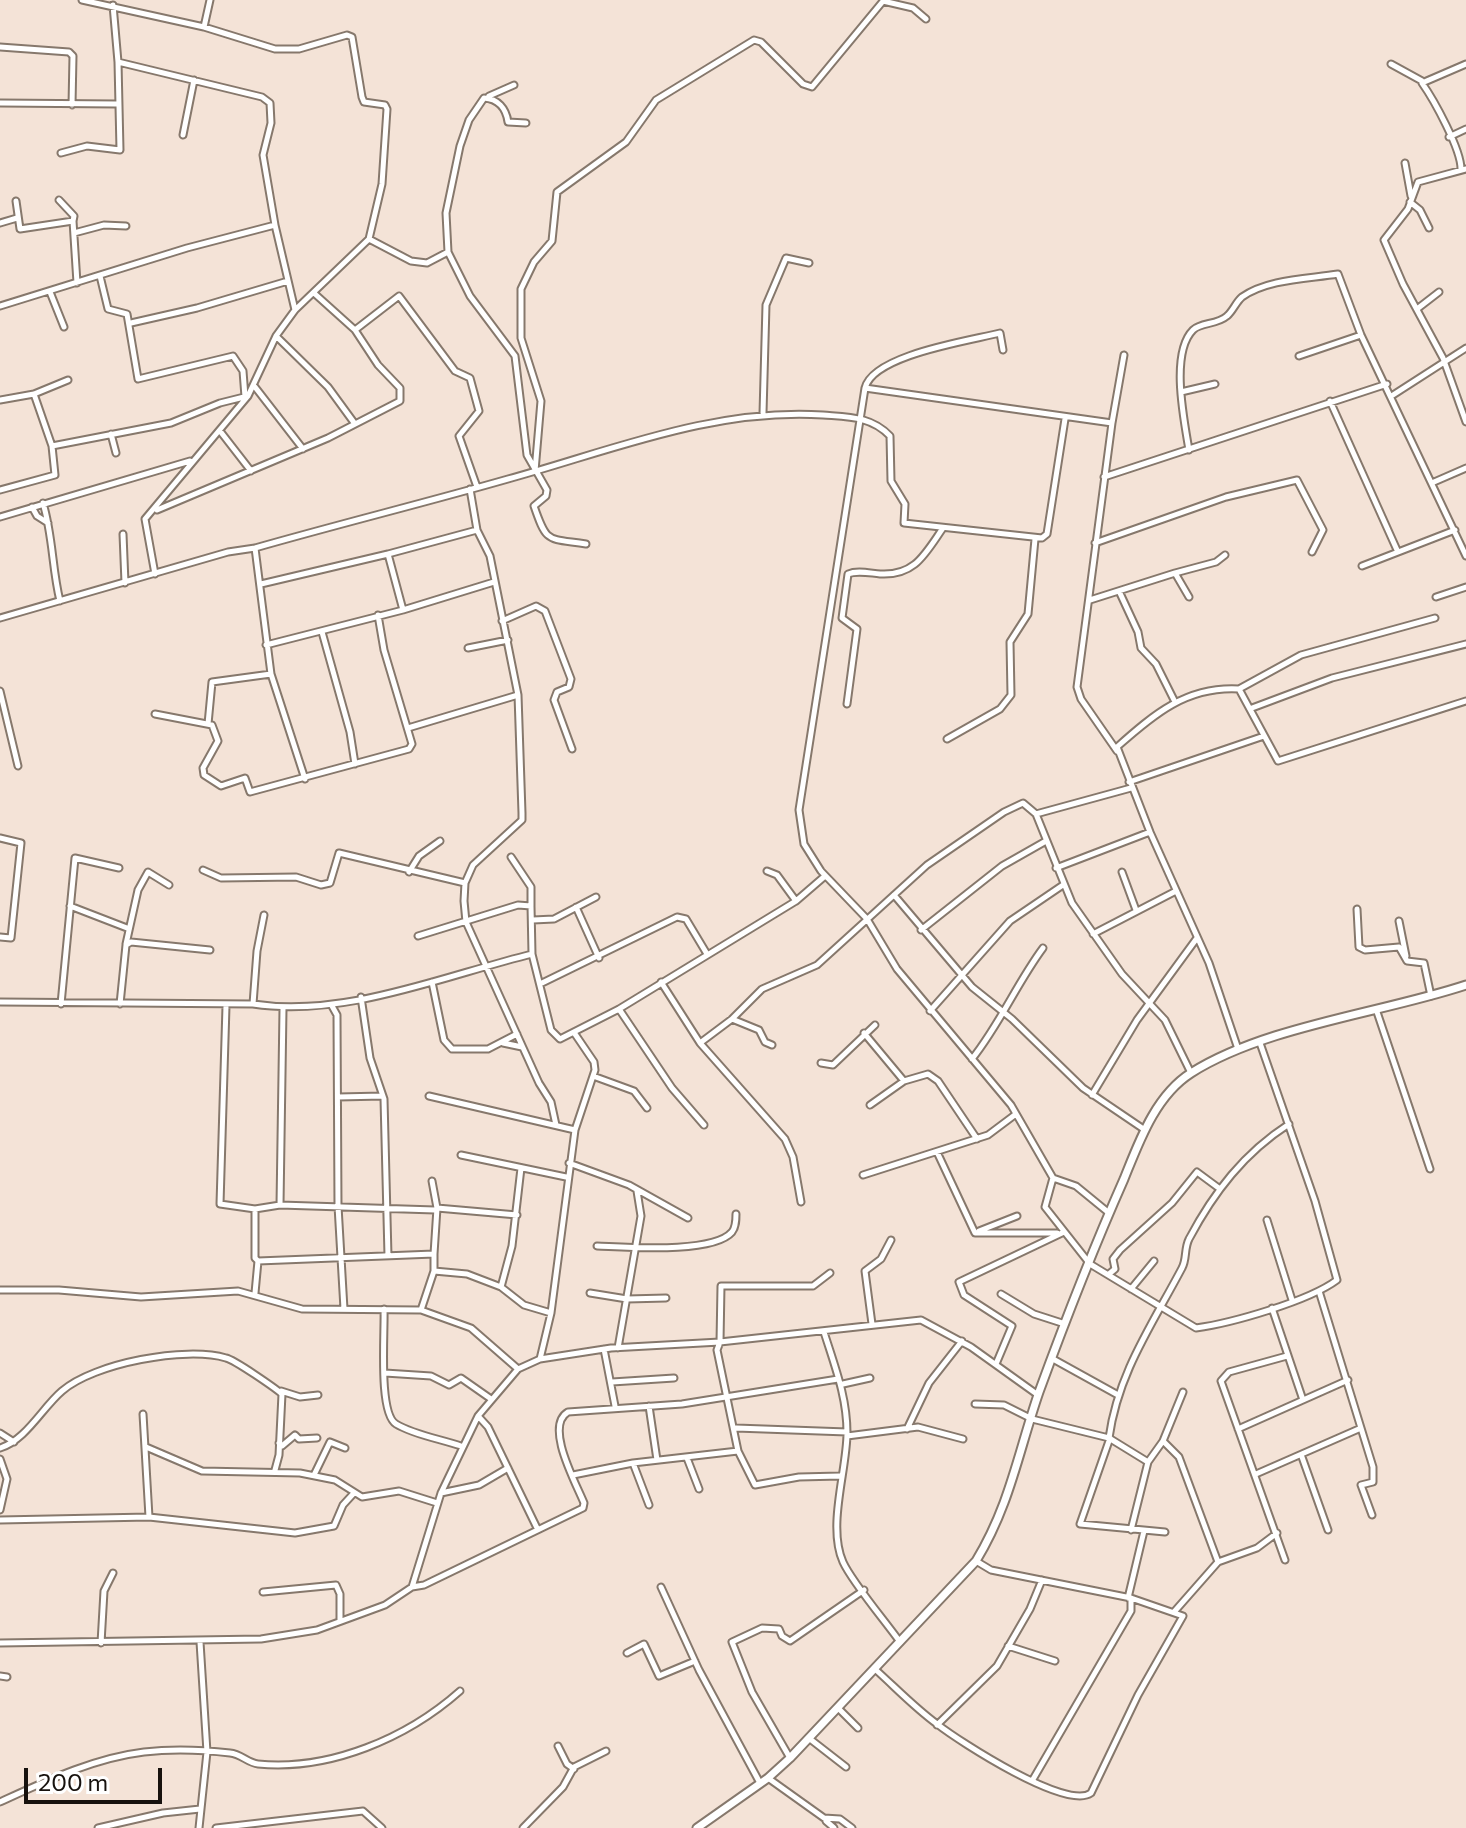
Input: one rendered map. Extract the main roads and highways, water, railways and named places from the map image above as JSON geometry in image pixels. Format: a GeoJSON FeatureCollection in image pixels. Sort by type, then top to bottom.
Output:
{"type":"FeatureCollection","features":[{"type":"Feature","properties":{"kind":"main road"},"geometry":{"type":"LineString","coordinates":[[697,1828],[761,1784],[810,1739],[976,1561],[999,1523],[1038,1395],[1109,1213],[1145,1130],[1159,1106],[1191,1073],[1238,1049],[1466,985]]}}]}
